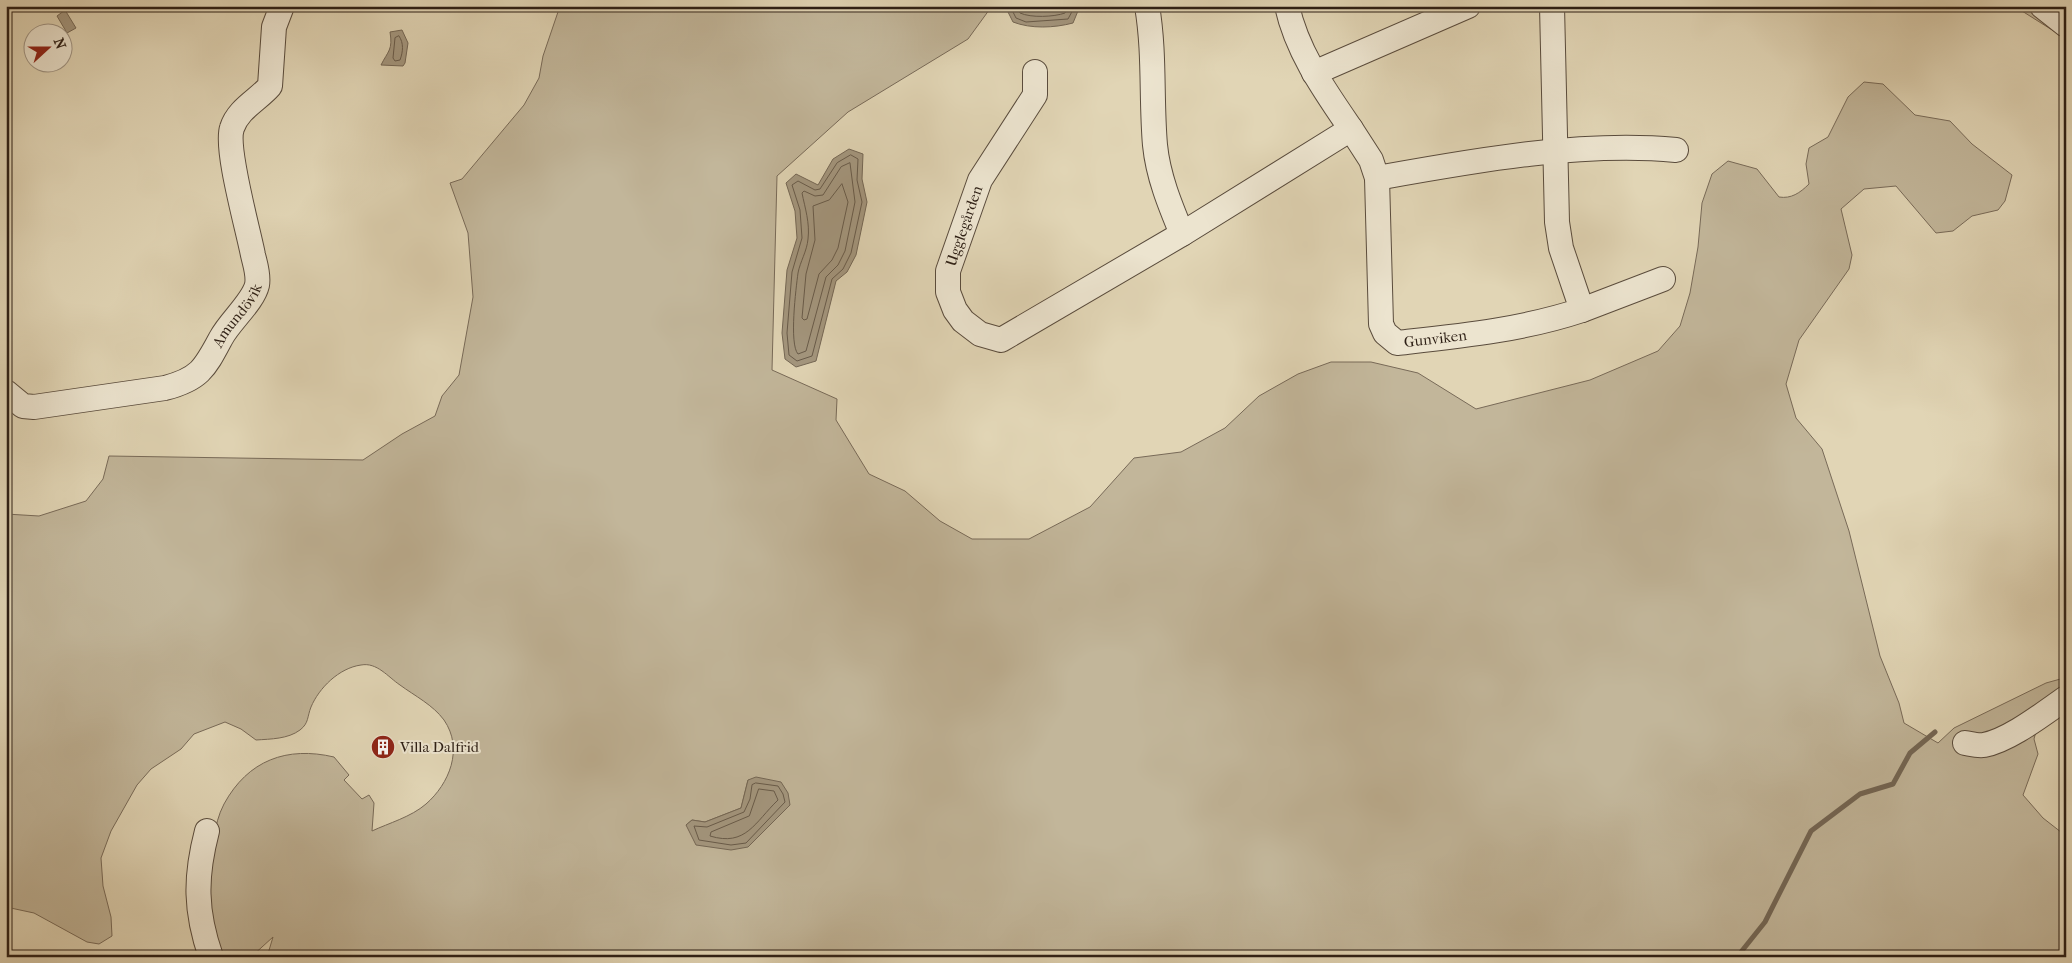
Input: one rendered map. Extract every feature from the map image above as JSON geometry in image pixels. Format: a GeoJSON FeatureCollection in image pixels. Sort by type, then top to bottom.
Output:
{"type":"FeatureCollection","features":[{"type":"Feature","properties":{"kind":"street","name":"Amundövik"},"geometry":{"type":"LineString","coordinates":[[6,392],[23,406],[34,406],[165,388],[184,383],[200,373],[212,357],[221,337],[257,285],[255,265],[232,156],[231,129],[235,119],[270,86],[274,27],[282,6]]}},
{"type":"Feature","properties":{"kind":"street"},"geometry":{"type":"LineString","coordinates":[[1147,6],[1153,54],[1155,146],[1168,202],[1182,234]]}},
{"type":"Feature","properties":{"kind":"street"},"geometry":{"type":"LineString","coordinates":[[1287,6],[1297,39],[1314,73],[1351,129]]}},
{"type":"Feature","properties":{"kind":"street"},"geometry":{"type":"LineString","coordinates":[[1314,73],[1468,6]]}},
{"type":"Feature","properties":{"kind":"street"},"geometry":{"type":"LineString","coordinates":[[1552,6],[1557,222],[1561,248],[1582,310]]}},
{"type":"Feature","properties":{"kind":"street"},"geometry":{"type":"LineString","coordinates":[[2042,6],[2066,25]]}},
{"type":"Feature","properties":{"kind":"street","name":"Ugglegården"},"geometry":{"type":"LineString","coordinates":[[1035,72],[1035,95],[980,180],[948,271],[948,292],[955,310],[963,321],[980,334],[1001,340],[1182,234],[1351,129]]}},
{"type":"Feature","properties":{"kind":"street","name":"Gunviken"},"geometry":{"type":"LineString","coordinates":[[1351,129],[1371,160],[1377,178],[1381,324],[1385,334],[1397,343],[1513,329],[1582,310],[1663,279]]}},
{"type":"Feature","properties":{"kind":"street"},"geometry":{"type":"LineString","coordinates":[[1377,178],[1554,151],[1636,146],[1676,150]]}},
{"type":"Feature","properties":{"kind":"street"},"geometry":{"type":"LineString","coordinates":[[1965,743],[1984,745],[2000,739],[2066,698]]}},
{"type":"Feature","properties":{"kind":"street"},"geometry":{"type":"LineString","coordinates":[[207,831],[200,861],[197,896],[203,932],[211,957]]}},
{"type":"Feature","properties":{"kind":"shaded area"},"geometry":{"type":"Polygon","coordinates":[[[560,6],[992,6],[968,39],[848,112],[777,176],[772,370],[837,399],[836,420],[869,474],[905,491],[940,521],[972,539],[1029,539],[1090,507],[1134,458],[1181,452],[1225,428],[1259,396],[1298,374],[1331,362],[1371,362],[1418,373],[1476,409],[1590,380],[1658,351],[1680,326],[1690,293],[1698,247],[1702,203],[1712,174],[1728,161],[1757,169],[1779,197],[1787,197],[1799,193],[1809,184],[1806,164],[1809,148],[1828,137],[1848,97],[1864,82],[1883,84],[1915,115],[1950,121],[1972,144],[2012,175],[2005,201],[1998,210],[1972,216],[1953,231],[1936,233],[1896,186],[1864,189],[1841,209],[1852,255],[1849,269],[1799,340],[1786,384],[1796,418],[1822,449],[1849,531],[1880,656],[1899,703],[1904,723],[1938,743],[1954,728],[2046,683],[2064,678],[2066,695],[2042,709],[2034,739],[2038,754],[2023,795],[2043,818],[2066,836],[2066,957],[267,957],[273,937],[251,957],[220,957],[208,929],[206,919],[217,821],[224,804],[234,789],[257,767],[285,755],[317,754],[334,757],[349,775],[344,780],[362,799],[369,795],[374,803],[372,831],[420,809],[434,796],[447,776],[453,754],[453,743],[450,731],[444,720],[429,705],[382,671],[367,665],[345,670],[331,680],[319,693],[311,707],[305,725],[295,733],[279,738],[256,740],[241,729],[225,722],[194,734],[181,749],[151,769],[137,785],[111,831],[101,858],[103,886],[111,917],[112,936],[99,944],[87,942],[34,913],[6,907],[6,514],[39,516],[86,501],[103,479],[109,456],[363,460],[402,434],[435,416],[442,396],[459,375],[473,297],[468,233],[450,183],[462,179],[524,105],[539,78],[543,56],[560,6]],[[748,780],[741,808],[705,822],[692,820],[686,825],[767,827],[790,805],[748,780]]]}},
{"type":"Feature","properties":{"kind":"shaded area"},"geometry":{"type":"Polygon","coordinates":[[[2014,6],[2027,6],[2060,33],[2057,33],[2014,6]]]}},
{"type":"Feature","properties":{"kind":"water"},"geometry":{"type":"Polygon","coordinates":[[[1005,6],[1080,6],[1073,23],[1043,27],[1027,26],[1013,22],[1005,6]]]}},
{"type":"Feature","properties":{"kind":"water"},"geometry":{"type":"Polygon","coordinates":[[[65,10],[76,28],[72,30],[72,22],[61,22],[57,16],[65,10]]]}},
{"type":"Feature","properties":{"kind":"water"},"geometry":{"type":"Polygon","coordinates":[[[402,30],[408,43],[405,63],[403,66],[381,65],[390,47],[390,32],[402,30]]]}},
{"type":"Feature","properties":{"kind":"water"},"geometry":{"type":"Polygon","coordinates":[[[849,149],[863,154],[862,179],[867,202],[856,255],[847,272],[836,281],[816,361],[796,367],[785,359],[782,333],[787,270],[797,238],[795,211],[786,183],[796,174],[818,185],[833,159],[849,149]]]}},
{"type":"Feature","properties":{"kind":"water"},"geometry":{"type":"Polygon","coordinates":[[[756,777],[781,782],[788,793],[790,805],[748,847],[731,850],[696,845],[686,825],[692,820],[705,822],[741,808],[748,780],[756,777]]]}},
{"type":"Feature","properties":{"kind":"waterway"},"geometry":{"type":"LineString","coordinates":[[1737,957],[1765,922],[1811,831],[1860,794],[1893,784],[1910,753],[1935,732]]}},
{"type":"Feature","properties":{"kind":"place","name":"Villa Dalfrid"},"geometry":{"type":"Point","coordinates":[383,747]}}]}
